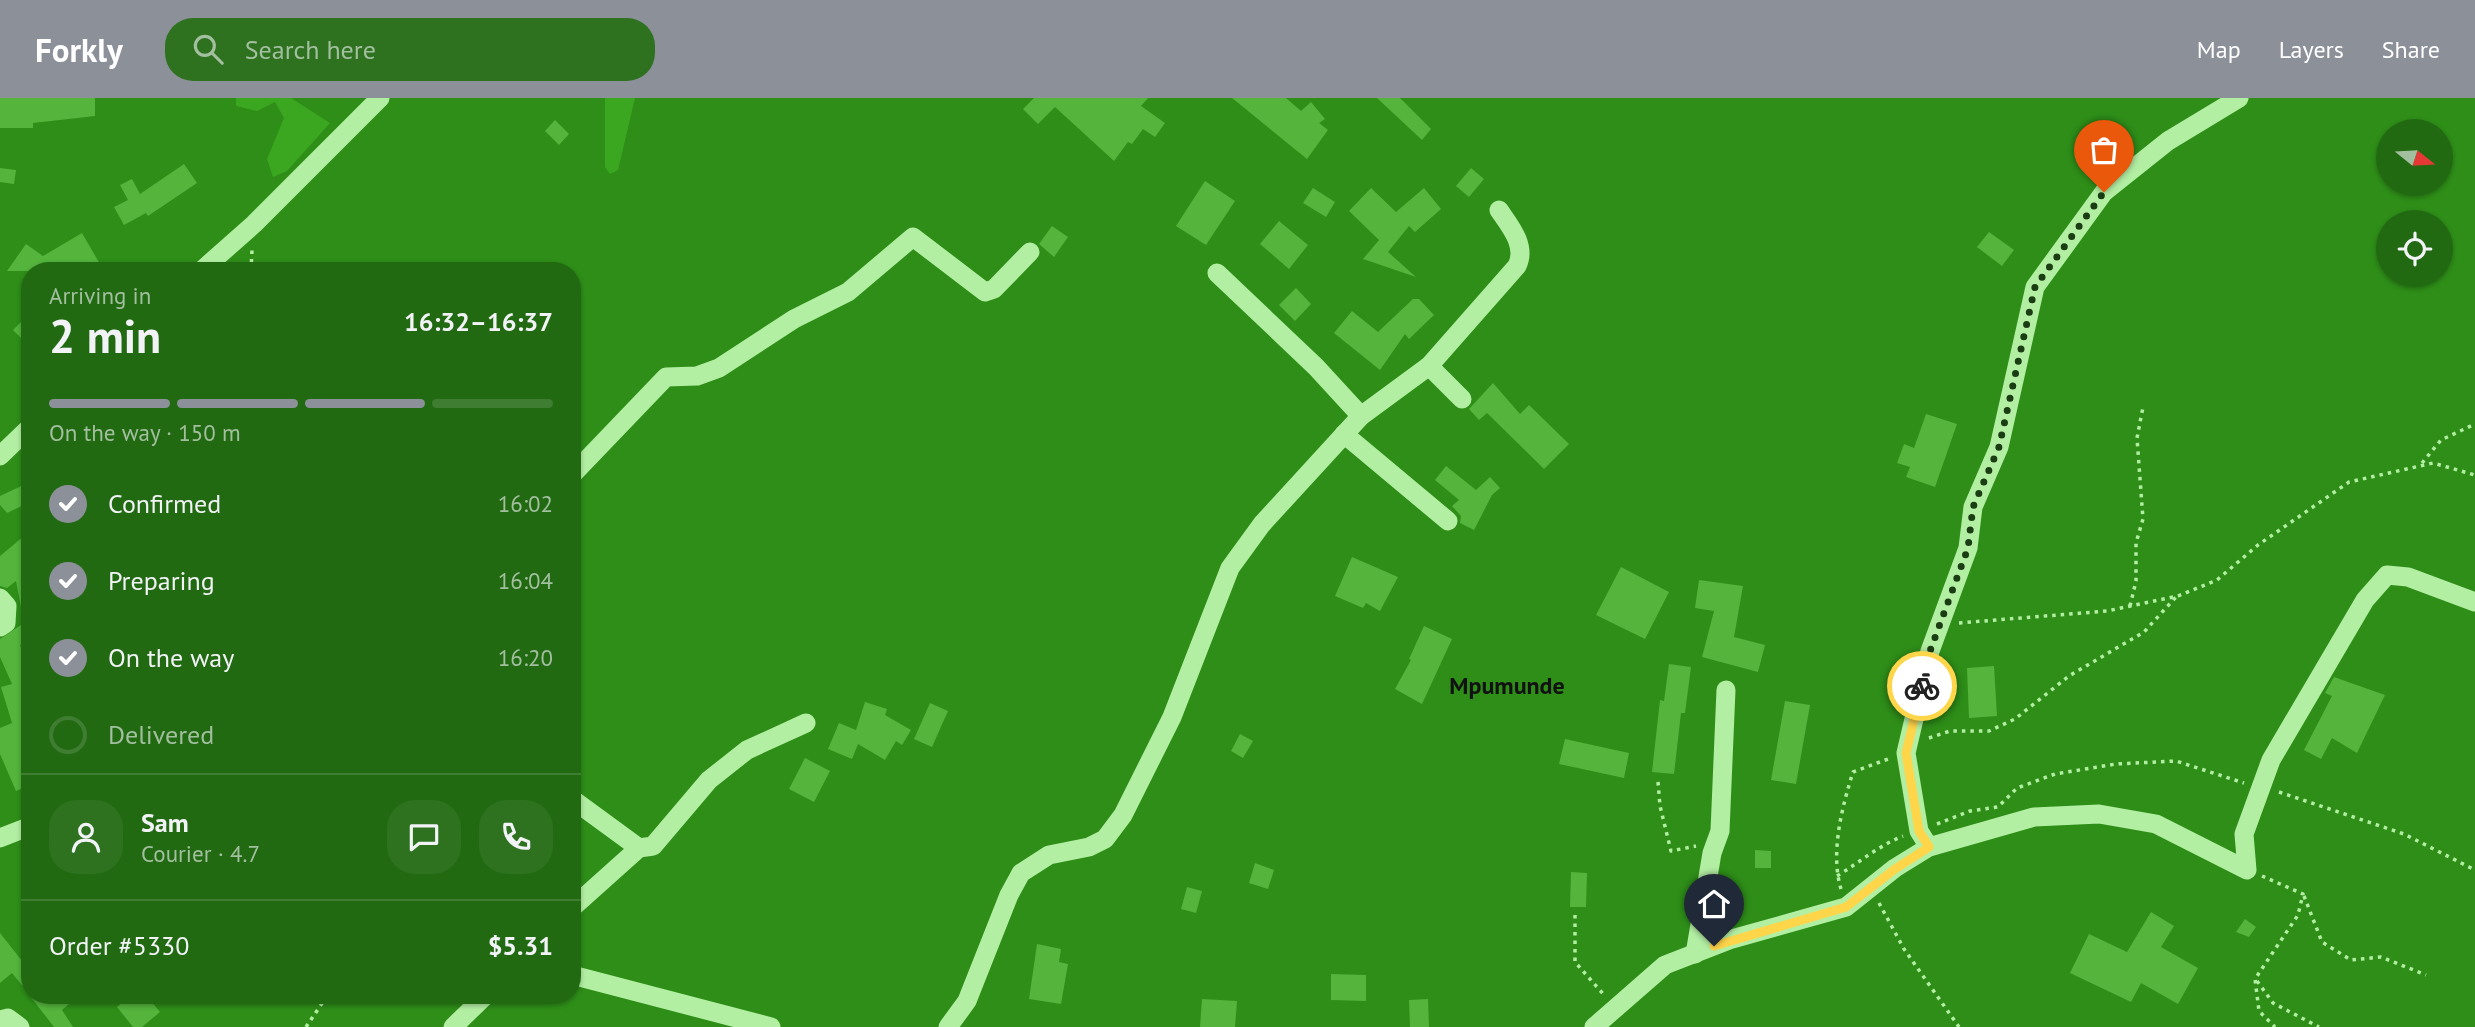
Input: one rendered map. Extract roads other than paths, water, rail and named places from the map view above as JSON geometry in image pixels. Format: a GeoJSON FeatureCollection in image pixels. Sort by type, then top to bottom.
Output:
{"type":"FeatureCollection","features":[{"type":"Feature","properties":{"kind":"street"},"geometry":{"type":"LineString","coordinates":[[211,262],[380,98]]}},
{"type":"Feature","properties":{"kind":"street"},"geometry":{"type":"LineString","coordinates":[[1929,847],[1919,831],[1906,753],[1930,651],[1968,548],[1973,507],[1999,447],[2035,287],[2104,192],[2168,141],[2239,98]]}},
{"type":"Feature","properties":{"kind":"street"},"geometry":{"type":"LineString","coordinates":[[948,1027],[967,1000],[1009,895],[1021,873],[1049,855],[1089,847],[1105,839],[1123,815],[1172,717],[1230,568],[1262,524],[1361,416],[1429,366],[1521,258],[1516,234],[1499,210]]}},
{"type":"Feature","properties":{"kind":"street"},"geometry":{"type":"LineString","coordinates":[[581,466],[666,377],[697,376],[719,368],[794,319],[848,292],[912,237],[985,292],[994,289],[1030,252]]}},
{"type":"Feature","properties":{"kind":"street"},"geometry":{"type":"LineString","coordinates":[[1217,273],[1316,367],[1361,416]]}},
{"type":"Feature","properties":{"kind":"street"},"geometry":{"type":"LineString","coordinates":[[1429,366],[1462,399]]}},
{"type":"Feature","properties":{"kind":"street"},"geometry":{"type":"LineString","coordinates":[[1344,434],[1448,521]]}},
{"type":"Feature","properties":{"kind":"street"},"geometry":{"type":"LineString","coordinates":[[0,456],[21,437]]}},
{"type":"Feature","properties":{"kind":"street"},"geometry":{"type":"LineString","coordinates":[[1594,1027],[1665,965],[1732,939],[1846,907],[1929,847],[2034,817],[2099,814],[2156,824],[2247,870],[2244,834],[2271,760],[2365,600],[2387,575],[2408,577],[2475,601]]}},
{"type":"Feature","properties":{"kind":"street"},"geometry":{"type":"LineString","coordinates":[[0,598],[7,606],[6,623],[0,627]]}},
{"type":"Feature","properties":{"kind":"street"},"geometry":{"type":"LineString","coordinates":[[1695,954],[1718,839],[1726,690]]}},
{"type":"Feature","properties":{"kind":"street"},"geometry":{"type":"LineString","coordinates":[[581,900],[639,848],[653,846],[709,780],[747,750],[806,723]]}},
{"type":"Feature","properties":{"kind":"street"},"geometry":{"type":"LineString","coordinates":[[581,806],[639,848]]}},
{"type":"Feature","properties":{"kind":"street"},"geometry":{"type":"LineString","coordinates":[[0,838],[21,830]]}},
{"type":"Feature","properties":{"kind":"street"},"geometry":{"type":"LineString","coordinates":[[581,977],[771,1027]]}},
{"type":"Feature","properties":{"kind":"street"},"geometry":{"type":"LineString","coordinates":[[453,1027],[477,1004]]}},
{"type":"Feature","properties":{"kind":"street"},"geometry":{"type":"LineString","coordinates":[[0,1020],[8,1018],[20,1027]]}},
{"type":"Feature","properties":{"kind":"district","name":"Mpumunde"},"geometry":{"type":"Point","coordinates":[1507,686]}}]}
